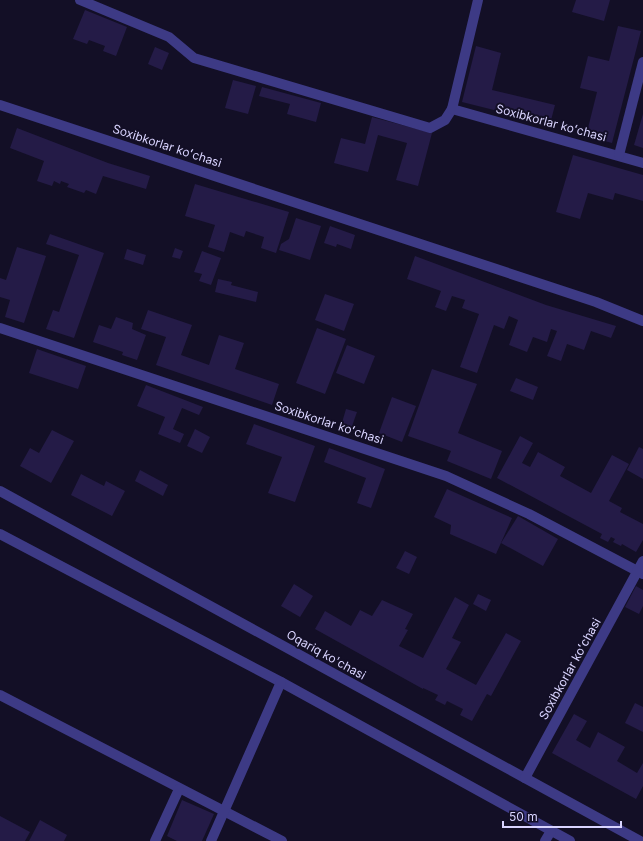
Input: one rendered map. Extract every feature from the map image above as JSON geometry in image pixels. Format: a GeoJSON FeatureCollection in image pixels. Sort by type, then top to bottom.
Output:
{"type":"FeatureCollection","features":[{"type":"Feature","properties":{"kind":"street"},"geometry":{"type":"LineString","coordinates":[[80,0],[169,37],[194,58],[430,128],[444,120],[452,109],[478,0]]}},
{"type":"Feature","properties":{"kind":"street"},"geometry":{"type":"LineString","coordinates":[[619,155],[643,62]]}},
{"type":"Feature","properties":{"kind":"street","name":"Soxibkorlar koʻchasi"},"geometry":{"type":"LineString","coordinates":[[0,105],[588,299],[643,321]]}},
{"type":"Feature","properties":{"kind":"street","name":"Soxibkorlar koʻchasi"},"geometry":{"type":"LineString","coordinates":[[452,109],[643,163]]}},
{"type":"Feature","properties":{"kind":"street","name":"Soxibkorlar koʻchasi"},"geometry":{"type":"LineString","coordinates":[[0,328],[446,476],[529,514],[640,573]]}},
{"type":"Feature","properties":{"kind":"street","name":"Oqariq ko'chasi"},"geometry":{"type":"LineString","coordinates":[[0,491],[640,841]]}},
{"type":"Feature","properties":{"kind":"street"},"geometry":{"type":"LineString","coordinates":[[0,534],[281,682],[570,841]]}},
{"type":"Feature","properties":{"kind":"street","name":"Soxibkorlar koʻchasi"},"geometry":{"type":"LineString","coordinates":[[525,778],[640,573],[643,561]]}},
{"type":"Feature","properties":{"kind":"street"},"geometry":{"type":"LineString","coordinates":[[211,841],[281,682]]}},
{"type":"Feature","properties":{"kind":"street"},"geometry":{"type":"LineString","coordinates":[[0,695],[282,841]]}},
{"type":"Feature","properties":{"kind":"street"},"geometry":{"type":"LineString","coordinates":[[155,841],[179,789]]}},
{"type":"Feature","properties":{"kind":"street"},"geometry":{"type":"LineString","coordinates":[[545,841],[551,831]]}},
{"type":"Feature","properties":{"kind":"building"},"geometry":{"type":"Polygon","coordinates":[[[576,0],[610,0],[604,21],[572,12],[576,0]]]}},
{"type":"Feature","properties":{"kind":"building"},"geometry":{"type":"Polygon","coordinates":[[[85,10],[127,27],[116,56],[103,51],[105,46],[89,40],[87,44],[73,39],[85,10]]]}},
{"type":"Feature","properties":{"kind":"building"},"geometry":{"type":"Polygon","coordinates":[[[618,26],[641,31],[612,143],[586,136],[597,92],[580,88],[588,56],[609,61],[618,26]]]}},
{"type":"Feature","properties":{"kind":"building"},"geometry":{"type":"Polygon","coordinates":[[[476,46],[501,53],[492,90],[555,105],[550,124],[462,102],[476,46]]]}},
{"type":"Feature","properties":{"kind":"building"},"geometry":{"type":"Polygon","coordinates":[[[155,47],[169,53],[162,70],[148,64],[155,47]]]}},
{"type":"Feature","properties":{"kind":"building"},"geometry":{"type":"Polygon","coordinates":[[[233,80],[256,86],[248,114],[225,108],[233,80]]]}},
{"type":"Feature","properties":{"kind":"building"},"geometry":{"type":"Polygon","coordinates":[[[262,87],[321,103],[316,122],[287,114],[290,104],[259,96],[262,87]]]}},
{"type":"Feature","properties":{"kind":"building"},"geometry":{"type":"Polygon","coordinates":[[[643,114],[643,148],[634,145],[643,114]]]}},
{"type":"Feature","properties":{"kind":"building"},"geometry":{"type":"Polygon","coordinates":[[[372,117],[432,133],[418,186],[396,180],[407,143],[378,135],[368,172],[334,163],[341,138],[365,144],[372,117]]]}},
{"type":"Feature","properties":{"kind":"building"},"geometry":{"type":"Polygon","coordinates":[[[17,128],[108,163],[150,176],[146,189],[103,176],[96,194],[86,190],[84,193],[67,187],[69,184],[61,181],[60,184],[54,181],[52,186],[37,181],[44,161],[10,148],[17,128]]]}},
{"type":"Feature","properties":{"kind":"building"},"geometry":{"type":"Polygon","coordinates":[[[573,155],[643,175],[643,201],[615,193],[613,200],[588,193],[580,219],[556,212],[573,155]]]}},
{"type":"Feature","properties":{"kind":"building"},"geometry":{"type":"Polygon","coordinates":[[[195,184],[289,212],[276,253],[261,248],[264,237],[246,231],[244,237],[230,232],[224,252],[208,247],[215,225],[185,216],[195,184]]]}},
{"type":"Feature","properties":{"kind":"building"},"geometry":{"type":"Polygon","coordinates":[[[296,218],[321,226],[310,260],[279,250],[281,244],[289,239],[296,218]]]}},
{"type":"Feature","properties":{"kind":"building"},"geometry":{"type":"Polygon","coordinates":[[[330,226],[355,235],[351,249],[337,244],[336,247],[324,243],[330,226]]]}},
{"type":"Feature","properties":{"kind":"building"},"geometry":{"type":"Polygon","coordinates":[[[50,234],[104,253],[74,338],[46,329],[53,310],[59,312],[79,255],[46,244],[50,234]]]}},
{"type":"Feature","properties":{"kind":"building"},"geometry":{"type":"Polygon","coordinates":[[[17,247],[46,256],[24,323],[5,317],[10,300],[0,297],[0,278],[6,280],[17,247]]]}},
{"type":"Feature","properties":{"kind":"building"},"geometry":{"type":"Polygon","coordinates":[[[175,248],[183,251],[180,259],[172,257],[175,248]]]}},
{"type":"Feature","properties":{"kind":"building"},"geometry":{"type":"Polygon","coordinates":[[[127,249],[146,255],[143,265],[124,259],[127,249]]]}},
{"type":"Feature","properties":{"kind":"building"},"geometry":{"type":"Polygon","coordinates":[[[202,251],[221,258],[211,285],[199,281],[202,274],[194,272],[202,251]]]}},
{"type":"Feature","properties":{"kind":"building"},"geometry":{"type":"Polygon","coordinates":[[[415,256],[546,305],[616,326],[611,338],[591,331],[584,350],[567,344],[561,361],[547,356],[557,331],[551,329],[547,342],[533,337],[527,352],[509,345],[518,320],[509,316],[504,329],[494,325],[477,373],[460,367],[479,314],[462,308],[465,300],[452,296],[446,311],[435,307],[441,291],[407,279],[415,256]]]}},
{"type":"Feature","properties":{"kind":"building"},"geometry":{"type":"Polygon","coordinates":[[[218,279],[232,282],[231,285],[258,292],[256,302],[215,292],[218,279]]]}},
{"type":"Feature","properties":{"kind":"building"},"geometry":{"type":"Polygon","coordinates":[[[325,294],[354,304],[344,331],[315,320],[325,294]]]}},
{"type":"Feature","properties":{"kind":"building"},"geometry":{"type":"Polygon","coordinates":[[[148,310],[192,325],[181,355],[209,365],[219,335],[244,343],[235,369],[279,384],[272,405],[156,365],[166,337],[141,329],[148,310]]]}},
{"type":"Feature","properties":{"kind":"building"},"geometry":{"type":"Polygon","coordinates":[[[116,317],[133,323],[132,329],[146,335],[137,360],[122,355],[123,352],[93,342],[99,325],[111,329],[116,317]]]}},
{"type":"Feature","properties":{"kind":"building"},"geometry":{"type":"Polygon","coordinates":[[[317,328],[346,339],[325,394],[296,383],[317,328]]]}},
{"type":"Feature","properties":{"kind":"building"},"geometry":{"type":"Polygon","coordinates":[[[347,345],[375,356],[364,384],[336,373],[347,345]]]}},
{"type":"Feature","properties":{"kind":"building"},"geometry":{"type":"Polygon","coordinates":[[[37,349],[86,366],[78,389],[29,373],[37,349]]]}},
{"type":"Feature","properties":{"kind":"building"},"geometry":{"type":"Polygon","coordinates":[[[432,369],[477,384],[458,433],[502,451],[491,479],[447,461],[451,451],[408,436],[432,369]]]}},
{"type":"Feature","properties":{"kind":"building"},"geometry":{"type":"Polygon","coordinates":[[[516,378],[538,387],[533,400],[510,391],[516,378]]]}},
{"type":"Feature","properties":{"kind":"building"},"geometry":{"type":"Polygon","coordinates":[[[146,385],[203,407],[199,415],[182,408],[173,429],[184,434],[180,443],[158,434],[165,417],[137,406],[146,385]]]}},
{"type":"Feature","properties":{"kind":"building"},"geometry":{"type":"Polygon","coordinates":[[[392,397],[416,406],[402,442],[379,433],[392,397]]]}},
{"type":"Feature","properties":{"kind":"building"},"geometry":{"type":"Polygon","coordinates":[[[346,409],[357,412],[351,429],[341,426],[346,409]]]}},
{"type":"Feature","properties":{"kind":"building"},"geometry":{"type":"Polygon","coordinates":[[[254,424],[315,446],[295,502],[268,493],[282,457],[246,444],[254,424]]]}},
{"type":"Feature","properties":{"kind":"building"},"geometry":{"type":"Polygon","coordinates":[[[195,429],[210,437],[202,453],[187,446],[195,429]]]}},
{"type":"Feature","properties":{"kind":"building"},"geometry":{"type":"Polygon","coordinates":[[[52,430],[74,441],[51,483],[20,466],[30,448],[39,453],[52,430]]]}},
{"type":"Feature","properties":{"kind":"building"},"geometry":{"type":"Polygon","coordinates":[[[520,436],[533,443],[522,463],[530,467],[538,452],[565,467],[560,476],[591,493],[612,455],[629,464],[609,501],[622,508],[620,512],[643,524],[643,540],[636,552],[622,544],[621,546],[613,542],[615,539],[611,537],[608,542],[600,538],[602,534],[497,478],[520,436]]]}},
{"type":"Feature","properties":{"kind":"building"},"geometry":{"type":"Polygon","coordinates":[[[639,447],[643,449],[643,479],[627,470],[639,447]]]}},
{"type":"Feature","properties":{"kind":"building"},"geometry":{"type":"Polygon","coordinates":[[[329,448],[385,469],[371,508],[357,503],[366,478],[324,462],[329,448]]]}},
{"type":"Feature","properties":{"kind":"building"},"geometry":{"type":"Polygon","coordinates":[[[140,470],[168,485],[163,496],[135,481],[140,470]]]}},
{"type":"Feature","properties":{"kind":"building"},"geometry":{"type":"Polygon","coordinates":[[[81,474],[104,486],[106,481],[125,491],[112,516],[71,495],[81,474]]]}},
{"type":"Feature","properties":{"kind":"building"},"geometry":{"type":"Polygon","coordinates":[[[447,489],[512,518],[496,554],[450,534],[451,525],[434,517],[447,489]]]}},
{"type":"Feature","properties":{"kind":"building"},"geometry":{"type":"Polygon","coordinates":[[[518,516],[558,539],[543,566],[501,543],[518,516]]]}},
{"type":"Feature","properties":{"kind":"building"},"geometry":{"type":"Polygon","coordinates":[[[405,551],[417,557],[409,574],[396,568],[405,551]]]}},
{"type":"Feature","properties":{"kind":"building"},"geometry":{"type":"Polygon","coordinates":[[[294,584],[313,596],[300,617],[281,606],[294,584]]]}},
{"type":"Feature","properties":{"kind":"building"},"geometry":{"type":"Polygon","coordinates":[[[636,586],[643,590],[643,606],[639,614],[625,607],[636,586]]]}},
{"type":"Feature","properties":{"kind":"building"},"geometry":{"type":"Polygon","coordinates":[[[478,594],[491,600],[486,611],[473,604],[478,594]]]}},
{"type":"Feature","properties":{"kind":"building"},"geometry":{"type":"Polygon","coordinates":[[[455,597],[469,605],[452,638],[461,642],[446,669],[476,685],[506,633],[521,641],[491,696],[487,694],[472,721],[460,715],[463,709],[447,701],[445,705],[435,700],[438,695],[423,689],[315,629],[325,611],[351,626],[360,610],[372,616],[382,600],[413,614],[405,629],[408,630],[399,646],[423,658],[455,597]]]}},
{"type":"Feature","properties":{"kind":"building"},"geometry":{"type":"Polygon","coordinates":[[[635,703],[643,707],[643,732],[625,723],[635,703]]]}},
{"type":"Feature","properties":{"kind":"building"},"geometry":{"type":"Polygon","coordinates":[[[574,714],[587,721],[576,740],[590,748],[598,732],[625,747],[617,761],[637,773],[643,763],[643,786],[636,799],[552,753],[574,714]]]}},
{"type":"Feature","properties":{"kind":"building"},"geometry":{"type":"Polygon","coordinates":[[[182,800],[214,814],[202,841],[177,841],[167,836],[182,800]]]}},
{"type":"Feature","properties":{"kind":"building"},"geometry":{"type":"Polygon","coordinates":[[[0,816],[30,832],[25,841],[0,841],[0,816]]]}},
{"type":"Feature","properties":{"kind":"building"},"geometry":{"type":"Polygon","coordinates":[[[40,820],[67,835],[64,841],[29,841],[40,820]]]}}]}
